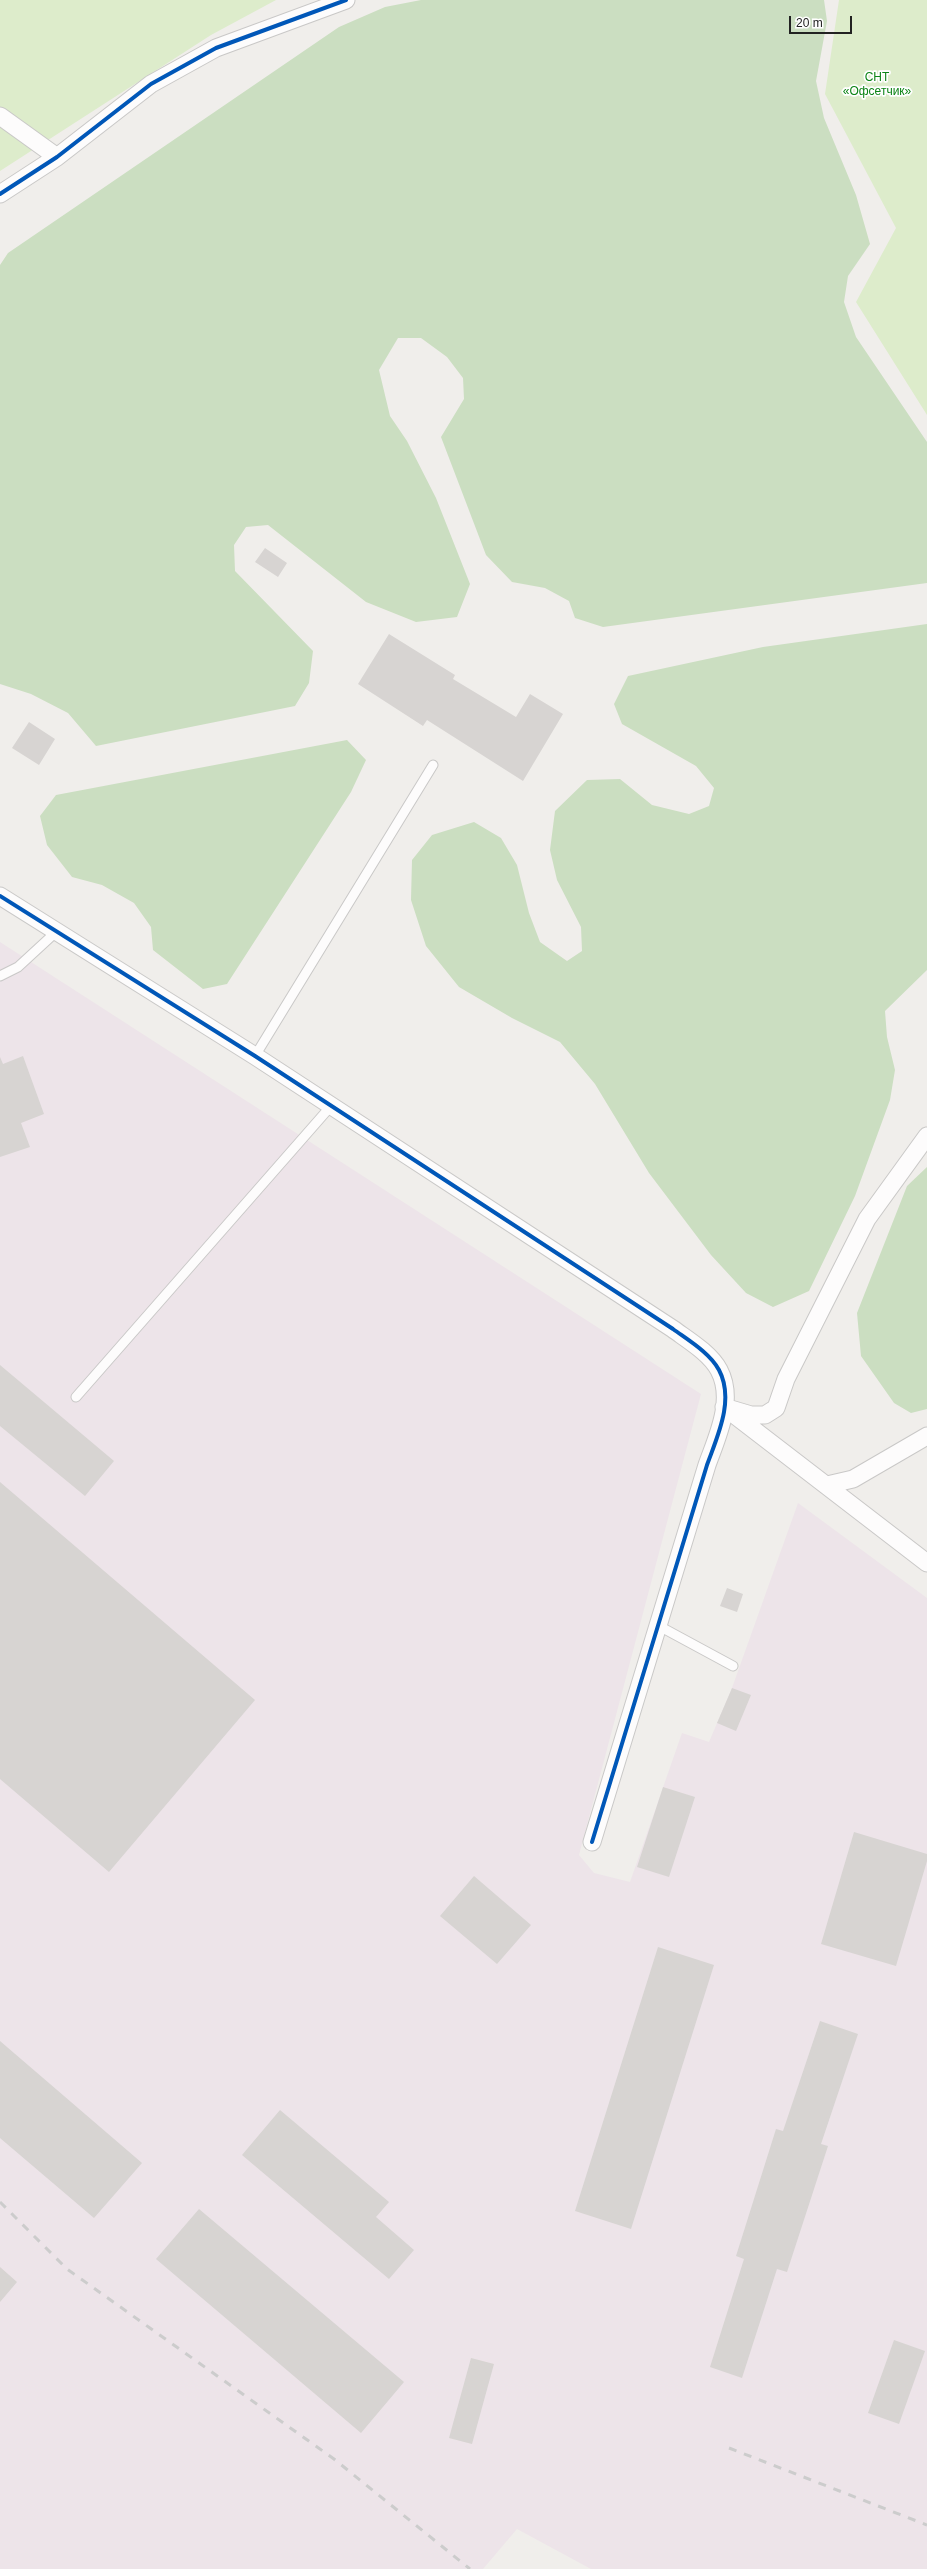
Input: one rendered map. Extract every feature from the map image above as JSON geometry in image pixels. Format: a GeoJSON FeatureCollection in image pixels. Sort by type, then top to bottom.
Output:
{"type":"FeatureCollection","features":[{"type":"Feature","properties":{"kind":"street"},"geometry":{"type":"LineString","coordinates":[[0,194],[57,157],[151,84],[216,48],[346,0]]}},
{"type":"Feature","properties":{"kind":"street"},"geometry":{"type":"LineString","coordinates":[[0,116],[57,157]]}},
{"type":"Feature","properties":{"kind":"street"},"geometry":{"type":"LineString","coordinates":[[0,896],[255,1056],[673,1329],[699,1349],[719,1370],[724,1392],[723,1420],[707,1465],[592,1842]]}},
{"type":"Feature","properties":{"kind":"street"},"geometry":{"type":"LineString","coordinates":[[724,1407],[751,1415],[765,1415],[776,1408],[786,1379],[867,1219],[927,1136]]}},
{"type":"Feature","properties":{"kind":"street"},"geometry":{"type":"LineString","coordinates":[[724,1407],[927,1563]]}},
{"type":"Feature","properties":{"kind":"street"},"geometry":{"type":"LineString","coordinates":[[827,1486],[853,1479],[927,1436]]}},
{"type":"Feature","properties":{"kind":"lane"},"geometry":{"type":"LineString","coordinates":[[255,1056],[433,765]]}},
{"type":"Feature","properties":{"kind":"lane"},"geometry":{"type":"LineString","coordinates":[[0,976],[18,967],[56,932]]}},
{"type":"Feature","properties":{"kind":"lane"},"geometry":{"type":"LineString","coordinates":[[76,1397],[331,1106]]}},
{"type":"Feature","properties":{"kind":"lane"},"geometry":{"type":"LineString","coordinates":[[659,1626],[733,1666]]}},
{"type":"Feature","properties":{"kind":"shaded area"},"geometry":{"type":"Polygon","coordinates":[[[0,942],[701,1394],[579,1855],[594,1873],[630,1882],[682,1733],[709,1742],[732,1688],[798,1503],[927,1598],[927,2569],[591,2569],[517,2529],[483,2569],[0,2569],[0,942]]]}},
{"type":"Feature","properties":{"kind":"green space"},"geometry":{"type":"Polygon","coordinates":[[[0,0],[276,0],[211,35],[0,171],[0,0]]]}},
{"type":"Feature","properties":{"kind":"green space"},"geometry":{"type":"Polygon","coordinates":[[[421,0],[824,0],[827,21],[816,81],[824,118],[856,195],[870,244],[848,276],[844,302],[856,337],[927,442],[927,583],[603,627],[575,618],[569,601],[545,588],[512,582],[486,555],[441,437],[464,399],[463,378],[447,357],[421,338],[398,338],[379,370],[390,416],[407,441],[436,498],[470,584],[457,617],[416,622],[366,602],[268,525],[246,527],[234,545],[235,571],[313,651],[309,683],[295,706],[96,746],[68,713],[31,694],[0,684],[0,265],[8,253],[339,27],[385,7],[421,0]]]}},
{"type":"Feature","properties":{"kind":"green space","name":"СНТ «Офсетчик»"},"geometry":{"type":"Polygon","coordinates":[[[839,0],[927,0],[927,415],[856,302],[896,228],[825,94],[839,0]]]}},
{"type":"Feature","properties":{"kind":"green space"},"geometry":{"type":"Polygon","coordinates":[[[927,624],[927,970],[885,1011],[887,1037],[895,1070],[890,1100],[855,1196],[809,1291],[773,1307],[746,1293],[711,1255],[649,1173],[595,1084],[560,1042],[512,1018],[459,987],[426,946],[411,900],[412,860],[432,835],[474,822],[501,838],[517,865],[529,913],[540,942],[567,961],[582,951],[581,927],[557,880],[550,850],[555,811],[587,780],[620,779],[652,805],[689,814],[709,806],[714,788],[696,766],[622,724],[614,704],[628,676],[763,647],[927,624]]]}},
{"type":"Feature","properties":{"kind":"green space"},"geometry":{"type":"Polygon","coordinates":[[[347,740],[366,760],[351,792],[227,984],[203,989],[153,950],[151,927],[134,903],[102,885],[72,877],[47,845],[40,816],[56,795],[347,740]]]}},
{"type":"Feature","properties":{"kind":"green space"},"geometry":{"type":"Polygon","coordinates":[[[927,1167],[927,1409],[911,1413],[894,1403],[861,1356],[857,1313],[907,1186],[927,1167]]]}},
{"type":"Feature","properties":{"kind":"building"},"geometry":{"type":"Polygon","coordinates":[[[265,548],[287,563],[278,577],[255,562],[265,548]]]}},
{"type":"Feature","properties":{"kind":"building"},"geometry":{"type":"Polygon","coordinates":[[[389,634],[455,675],[453,679],[516,717],[530,694],[563,714],[523,781],[427,720],[423,726],[358,684],[389,634]]]}},
{"type":"Feature","properties":{"kind":"building"},"geometry":{"type":"Polygon","coordinates":[[[29,722],[55,739],[39,765],[12,748],[29,722]]]}},
{"type":"Feature","properties":{"kind":"building"},"geometry":{"type":"Polygon","coordinates":[[[23,1056],[44,1114],[21,1123],[30,1147],[0,1157],[0,1057],[3,1064],[23,1056]]]}},
{"type":"Feature","properties":{"kind":"building"},"geometry":{"type":"Polygon","coordinates":[[[0,1365],[114,1461],[85,1496],[0,1426],[0,1365]]]}},
{"type":"Feature","properties":{"kind":"building"},"geometry":{"type":"Polygon","coordinates":[[[0,1482],[255,1700],[109,1872],[0,1779],[0,1482]]]}},
{"type":"Feature","properties":{"kind":"building"},"geometry":{"type":"Polygon","coordinates":[[[727,1588],[743,1594],[737,1612],[720,1606],[727,1588]]]}},
{"type":"Feature","properties":{"kind":"building"},"geometry":{"type":"Polygon","coordinates":[[[732,1688],[751,1695],[736,1731],[717,1723],[732,1688]]]}},
{"type":"Feature","properties":{"kind":"building"},"geometry":{"type":"Polygon","coordinates":[[[663,1787],[695,1797],[669,1877],[637,1867],[663,1787]]]}},
{"type":"Feature","properties":{"kind":"building"},"geometry":{"type":"Polygon","coordinates":[[[854,1832],[927,1854],[927,1861],[896,1966],[821,1944],[854,1832]]]}},
{"type":"Feature","properties":{"kind":"building"},"geometry":{"type":"Polygon","coordinates":[[[474,1876],[531,1925],[497,1964],[440,1916],[474,1876]]]}},
{"type":"Feature","properties":{"kind":"building"},"geometry":{"type":"Polygon","coordinates":[[[658,1947],[714,1965],[631,2229],[575,2211],[658,1947]]]}},
{"type":"Feature","properties":{"kind":"building"},"geometry":{"type":"Polygon","coordinates":[[[820,2021],[858,2034],[821,2144],[828,2146],[787,2272],[777,2269],[742,2378],[710,2367],[744,2259],[736,2256],[776,2129],[783,2131],[820,2021]]]}},
{"type":"Feature","properties":{"kind":"building"},"geometry":{"type":"Polygon","coordinates":[[[0,2041],[142,2163],[94,2218],[0,2138],[0,2041]]]}},
{"type":"Feature","properties":{"kind":"building"},"geometry":{"type":"Polygon","coordinates":[[[280,2110],[389,2202],[376,2217],[414,2250],[389,2279],[242,2155],[280,2110]]]}},
{"type":"Feature","properties":{"kind":"building"},"geometry":{"type":"Polygon","coordinates":[[[199,2209],[404,2382],[361,2433],[156,2259],[199,2209]]]}},
{"type":"Feature","properties":{"kind":"building"},"geometry":{"type":"Polygon","coordinates":[[[0,2267],[17,2282],[0,2302],[0,2267]]]}},
{"type":"Feature","properties":{"kind":"building"},"geometry":{"type":"Polygon","coordinates":[[[894,2340],[925,2351],[899,2424],[868,2413],[894,2340]]]}},
{"type":"Feature","properties":{"kind":"building"},"geometry":{"type":"Polygon","coordinates":[[[471,2358],[494,2364],[472,2444],[449,2438],[471,2358]]]}},
{"type":"Feature","properties":{"kind":"railway"},"geometry":{"type":"LineString","coordinates":[[0,2202],[67,2269],[334,2459],[470,2569]]}},
{"type":"Feature","properties":{"kind":"railway"},"geometry":{"type":"LineString","coordinates":[[729,2448],[927,2525]]}},
{"type":"Feature","properties":{"kind":"cycle path"},"geometry":{"type":"LineString","coordinates":[[0,194],[57,157],[151,84],[216,48],[346,0]]}},
{"type":"Feature","properties":{"kind":"cycle path"},"geometry":{"type":"LineString","coordinates":[[0,896],[255,1056],[673,1329],[704,1352],[719,1370],[725,1394],[723,1418],[707,1465],[592,1842]]}}]}
